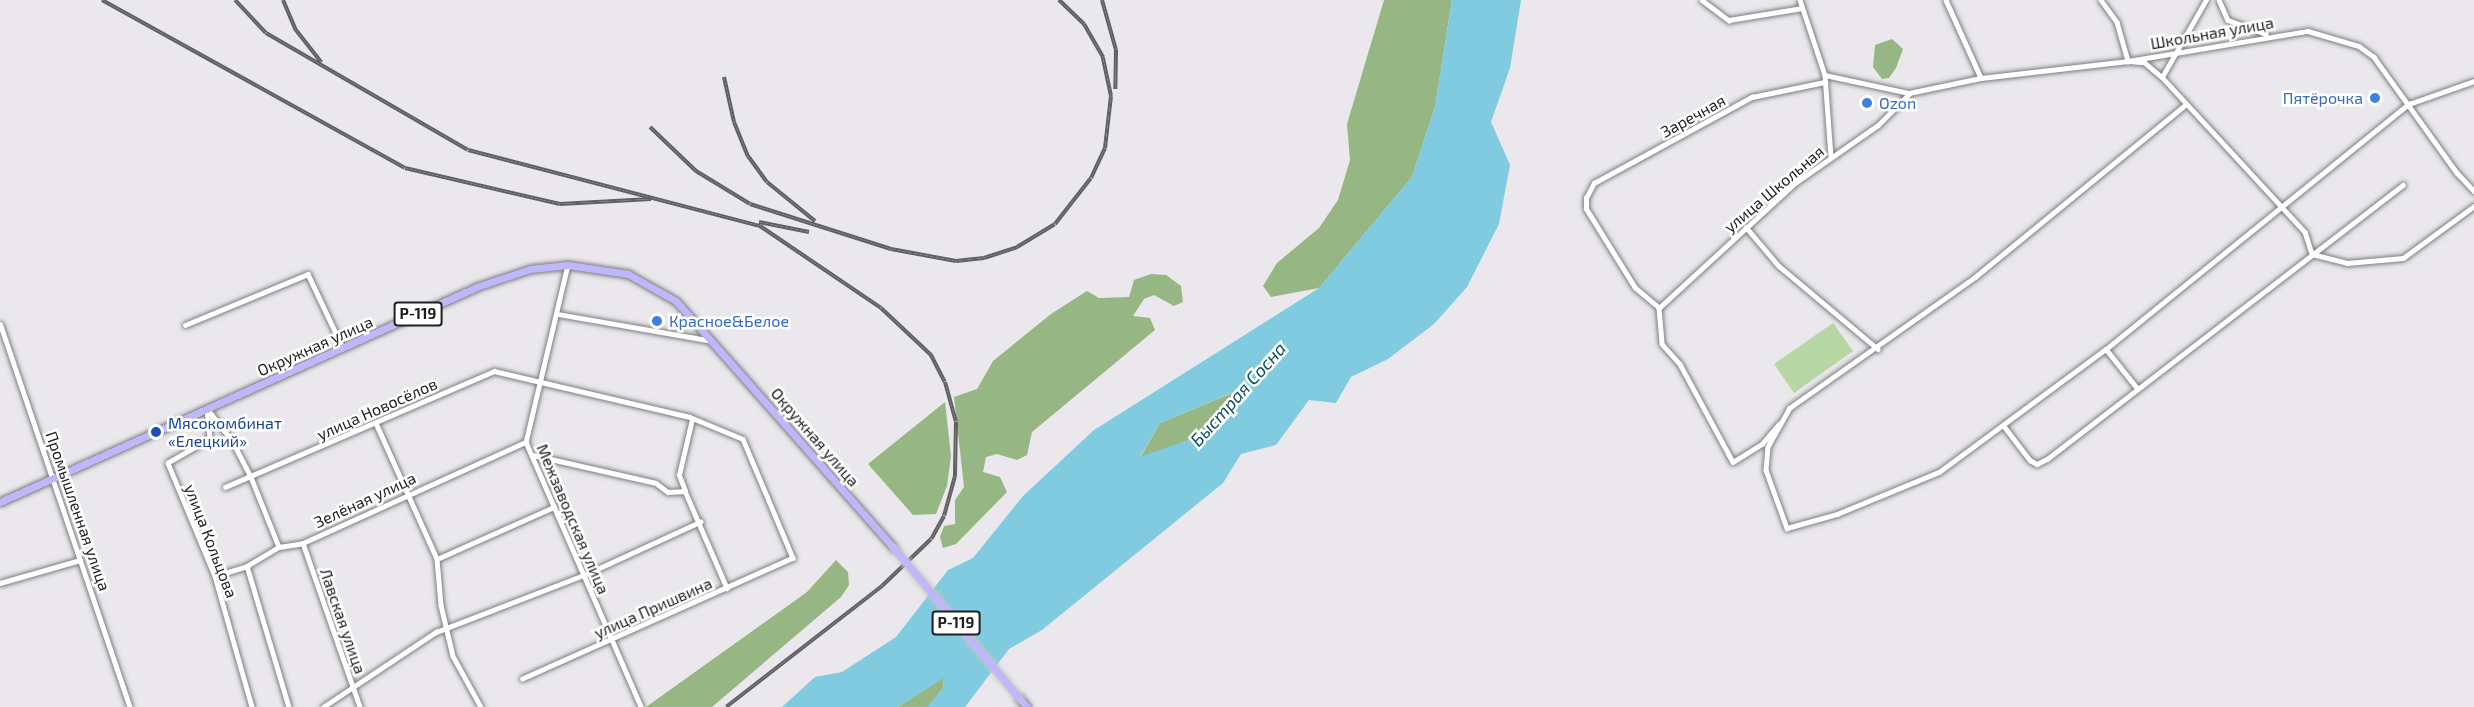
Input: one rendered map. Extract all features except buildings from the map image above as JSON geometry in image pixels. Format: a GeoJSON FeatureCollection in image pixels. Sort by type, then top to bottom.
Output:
{"type":"FeatureCollection","features":[{"type":"Feature","properties":{"kind":"highway","name":"Окружная улица"},"geometry":{"type":"LineString","coordinates":[[0,502],[508,275],[568,265],[608,269],[643,280],[676,301],[714,341],[894,548],[1027,707]]}},
{"type":"Feature","properties":{"kind":"street"},"geometry":{"type":"LineString","coordinates":[[1702,0],[1729,20],[1802,8]]}},
{"type":"Feature","properties":{"kind":"street"},"geometry":{"type":"LineString","coordinates":[[1800,0],[1825,75],[1831,157]]}},
{"type":"Feature","properties":{"kind":"street"},"geometry":{"type":"LineString","coordinates":[[1946,0],[1981,78]]}},
{"type":"Feature","properties":{"kind":"street"},"geometry":{"type":"LineString","coordinates":[[2101,0],[2117,22],[2128,60],[2144,62],[2162,77],[2305,232],[2312,254]]}},
{"type":"Feature","properties":{"kind":"street"},"geometry":{"type":"LineString","coordinates":[[2162,77],[2205,0]]}},
{"type":"Feature","properties":{"kind":"street"},"geometry":{"type":"LineString","coordinates":[[2219,0],[2228,20],[2267,34]]}},
{"type":"Feature","properties":{"kind":"street","name":"Школьная улица"},"geometry":{"type":"LineString","coordinates":[[1909,93],[1981,78],[2128,60],[2267,34],[2308,31],[2359,46],[2374,57],[2457,173]]}},
{"type":"Feature","properties":{"kind":"street"},"geometry":{"type":"LineString","coordinates":[[1825,75],[1909,93]]}},
{"type":"Feature","properties":{"kind":"street"},"geometry":{"type":"LineString","coordinates":[[2186,105],[1976,277],[1878,349],[1790,408],[1768,447],[1766,470],[1787,528],[1837,514],[1939,472],[2106,349],[2409,104],[2474,81]]}},
{"type":"Feature","properties":{"kind":"street","name":"Заречная"},"geometry":{"type":"LineString","coordinates":[[1659,308],[1635,288],[1586,209],[1586,198],[1594,183],[1752,97],[1825,82]]}},
{"type":"Feature","properties":{"kind":"street","name":"улица Школьная"},"geometry":{"type":"LineString","coordinates":[[1659,308],[1746,227],[1831,157],[1878,125],[1909,93]]}},
{"type":"Feature","properties":{"kind":"street"},"geometry":{"type":"LineString","coordinates":[[2457,173],[2474,191]]}},
{"type":"Feature","properties":{"kind":"street"},"geometry":{"type":"LineString","coordinates":[[2004,426],[2037,464],[2403,185]]}},
{"type":"Feature","properties":{"kind":"street"},"geometry":{"type":"LineString","coordinates":[[2312,254],[2348,263],[2403,258],[2474,206]]}},
{"type":"Feature","properties":{"kind":"street"},"geometry":{"type":"LineString","coordinates":[[1746,227],[1779,266],[1878,349]]}},
{"type":"Feature","properties":{"kind":"street","name":"Межзаводская улица"},"geometry":{"type":"LineString","coordinates":[[568,265],[526,442],[641,707]]}},
{"type":"Feature","properties":{"kind":"street"},"geometry":{"type":"LineString","coordinates":[[185,326],[308,274],[343,348]]}},
{"type":"Feature","properties":{"kind":"street"},"geometry":{"type":"LineString","coordinates":[[1659,308],[1662,344],[1680,364],[1733,462],[1762,444],[1785,416]]}},
{"type":"Feature","properties":{"kind":"street"},"geometry":{"type":"LineString","coordinates":[[558,314],[714,341]]}},
{"type":"Feature","properties":{"kind":"street","name":"Промышленная улица"},"geometry":{"type":"LineString","coordinates":[[0,324],[130,707]]}},
{"type":"Feature","properties":{"kind":"street"},"geometry":{"type":"LineString","coordinates":[[2106,349],[2138,389]]}},
{"type":"Feature","properties":{"kind":"street","name":"улица Новосёлов"},"geometry":{"type":"LineString","coordinates":[[225,487],[495,371],[692,418],[743,439],[793,558]]}},
{"type":"Feature","properties":{"kind":"street"},"geometry":{"type":"LineString","coordinates":[[207,409],[232,440],[251,477],[279,547]]}},
{"type":"Feature","properties":{"kind":"street","name":"улица Кольцова"},"geometry":{"type":"LineString","coordinates":[[207,409],[210,439],[168,463],[215,576],[252,707]]}},
{"type":"Feature","properties":{"kind":"street"},"geometry":{"type":"LineString","coordinates":[[692,418],[679,475],[727,588]]}},
{"type":"Feature","properties":{"kind":"street"},"geometry":{"type":"LineString","coordinates":[[376,423],[406,495],[437,559],[446,632],[453,656],[481,707]]}},
{"type":"Feature","properties":{"kind":"street","name":"Зелёная улица"},"geometry":{"type":"LineString","coordinates":[[215,576],[247,567],[279,547],[303,543],[526,442]]}},
{"type":"Feature","properties":{"kind":"street"},"geometry":{"type":"LineString","coordinates":[[533,454],[656,483],[668,492],[685,491]]}},
{"type":"Feature","properties":{"kind":"street"},"geometry":{"type":"LineString","coordinates":[[437,559],[554,507]]}},
{"type":"Feature","properties":{"kind":"street"},"geometry":{"type":"LineString","coordinates":[[323,707],[436,632],[446,632],[584,575],[700,522]]}},
{"type":"Feature","properties":{"kind":"street","name":"Лавская улица"},"geometry":{"type":"LineString","coordinates":[[303,543],[360,707]]}},
{"type":"Feature","properties":{"kind":"street","name":"улица Пришвина"},"geometry":{"type":"LineString","coordinates":[[523,679],[793,558]]}},
{"type":"Feature","properties":{"kind":"street"},"geometry":{"type":"LineString","coordinates":[[0,583],[80,560]]}},
{"type":"Feature","properties":{"kind":"street"},"geometry":{"type":"LineString","coordinates":[[247,567],[289,707]]}},
{"type":"Feature","properties":{"kind":"green space"},"geometry":{"type":"Polygon","coordinates":[[[1384,0],[1452,0],[1435,107],[1412,177],[1319,288],[1271,297],[1263,286],[1277,263],[1319,228],[1338,200],[1350,160],[1347,124],[1384,0]]]}},
{"type":"Feature","properties":{"kind":"green space"},"geometry":{"type":"Polygon","coordinates":[[[1892,39],[1903,49],[1896,68],[1889,78],[1882,79],[1873,67],[1875,45],[1892,39]]]}},
{"type":"Feature","properties":{"kind":"green space"},"geometry":{"type":"Polygon","coordinates":[[[1151,274],[1166,275],[1181,286],[1183,302],[1174,306],[1154,295],[1144,299],[1133,316],[1150,318],[1155,330],[1032,432],[1027,455],[1017,460],[997,454],[986,457],[983,472],[1000,477],[1007,492],[956,544],[943,548],[940,537],[944,526],[955,524],[955,500],[964,487],[954,397],[977,389],[993,361],[1051,314],[1087,291],[1099,298],[1129,297],[1134,280],[1151,274]]]}},
{"type":"Feature","properties":{"kind":"green space"},"geometry":{"type":"Polygon","coordinates":[[[1833,323],[1853,351],[1794,393],[1774,364],[1833,323]]]}},
{"type":"Feature","properties":{"kind":"green space"},"geometry":{"type":"Polygon","coordinates":[[[1249,386],[1211,432],[1140,458],[1160,423],[1249,386]]]}},
{"type":"Feature","properties":{"kind":"green space"},"geometry":{"type":"Polygon","coordinates":[[[945,402],[951,456],[947,486],[936,514],[913,515],[868,464],[945,402]]]}},
{"type":"Feature","properties":{"kind":"green space"},"geometry":{"type":"Polygon","coordinates":[[[836,560],[848,572],[849,585],[841,597],[712,707],[646,707],[807,592],[836,560]]]}},
{"type":"Feature","properties":{"kind":"green space"},"geometry":{"type":"Polygon","coordinates":[[[944,677],[943,688],[928,707],[898,707],[944,677]]]}},
{"type":"Feature","properties":{"kind":"water"},"geometry":{"type":"Polygon","coordinates":[[[1452,0],[1521,0],[1510,68],[1491,122],[1510,165],[1499,224],[1467,287],[1434,324],[1388,359],[1351,377],[1336,403],[1309,400],[1276,445],[1241,454],[1223,483],[1042,630],[1009,649],[965,707],[928,707],[943,688],[944,678],[898,707],[782,707],[815,677],[842,672],[896,637],[948,570],[973,558],[1023,496],[1094,430],[1319,288],[1412,177],[1435,107],[1452,0]],[[1248,386],[1160,423],[1140,457],[1211,432],[1248,386]]]}},
{"type":"Feature","properties":{"kind":"railway"},"geometry":{"type":"LineString","coordinates":[[102,0],[405,168],[560,204],[651,199]]}},
{"type":"Feature","properties":{"kind":"railway"},"geometry":{"type":"LineString","coordinates":[[235,0],[266,33],[468,150],[760,226],[881,308],[931,355],[945,382],[956,422],[955,476],[944,516],[931,539],[882,586],[726,707]]}},
{"type":"Feature","properties":{"kind":"railway"},"geometry":{"type":"LineString","coordinates":[[283,0],[296,30],[321,62]]}},
{"type":"Feature","properties":{"kind":"railway"},"geometry":{"type":"LineString","coordinates":[[650,127],[696,171],[750,204],[891,249],[956,261],[984,258],[1017,247],[1055,224],[1091,178],[1105,148],[1111,96],[1103,57],[1084,24],[1059,0]]}},
{"type":"Feature","properties":{"kind":"railway"},"geometry":{"type":"LineString","coordinates":[[1102,0],[1116,50],[1115,89]]}},
{"type":"Feature","properties":{"kind":"railway"},"geometry":{"type":"LineString","coordinates":[[724,77],[734,122],[748,156],[767,182],[815,221]]}},
{"type":"Feature","properties":{"kind":"railway"},"geometry":{"type":"LineString","coordinates":[[759,222],[809,232]]}},
{"type":"Feature","properties":{"kind":"place","name":"Пятёрочка"},"geometry":{"type":"Point","coordinates":[2375,98]}},
{"type":"Feature","properties":{"kind":"place","name":"Ozon"},"geometry":{"type":"Point","coordinates":[1867,103]}},
{"type":"Feature","properties":{"kind":"place","name":"Красное&Белое"},"geometry":{"type":"Point","coordinates":[657,321]}},
{"type":"Feature","properties":{"kind":"place","name":"Мясокомбинат «Елецкий»"},"geometry":{"type":"Point","coordinates":[156,432]}},
{"type":"Feature","properties":{"kind":"water label","name":"Быстрая Сосна"},"geometry":{"type":"Point","coordinates":[1238,394]}}]}
